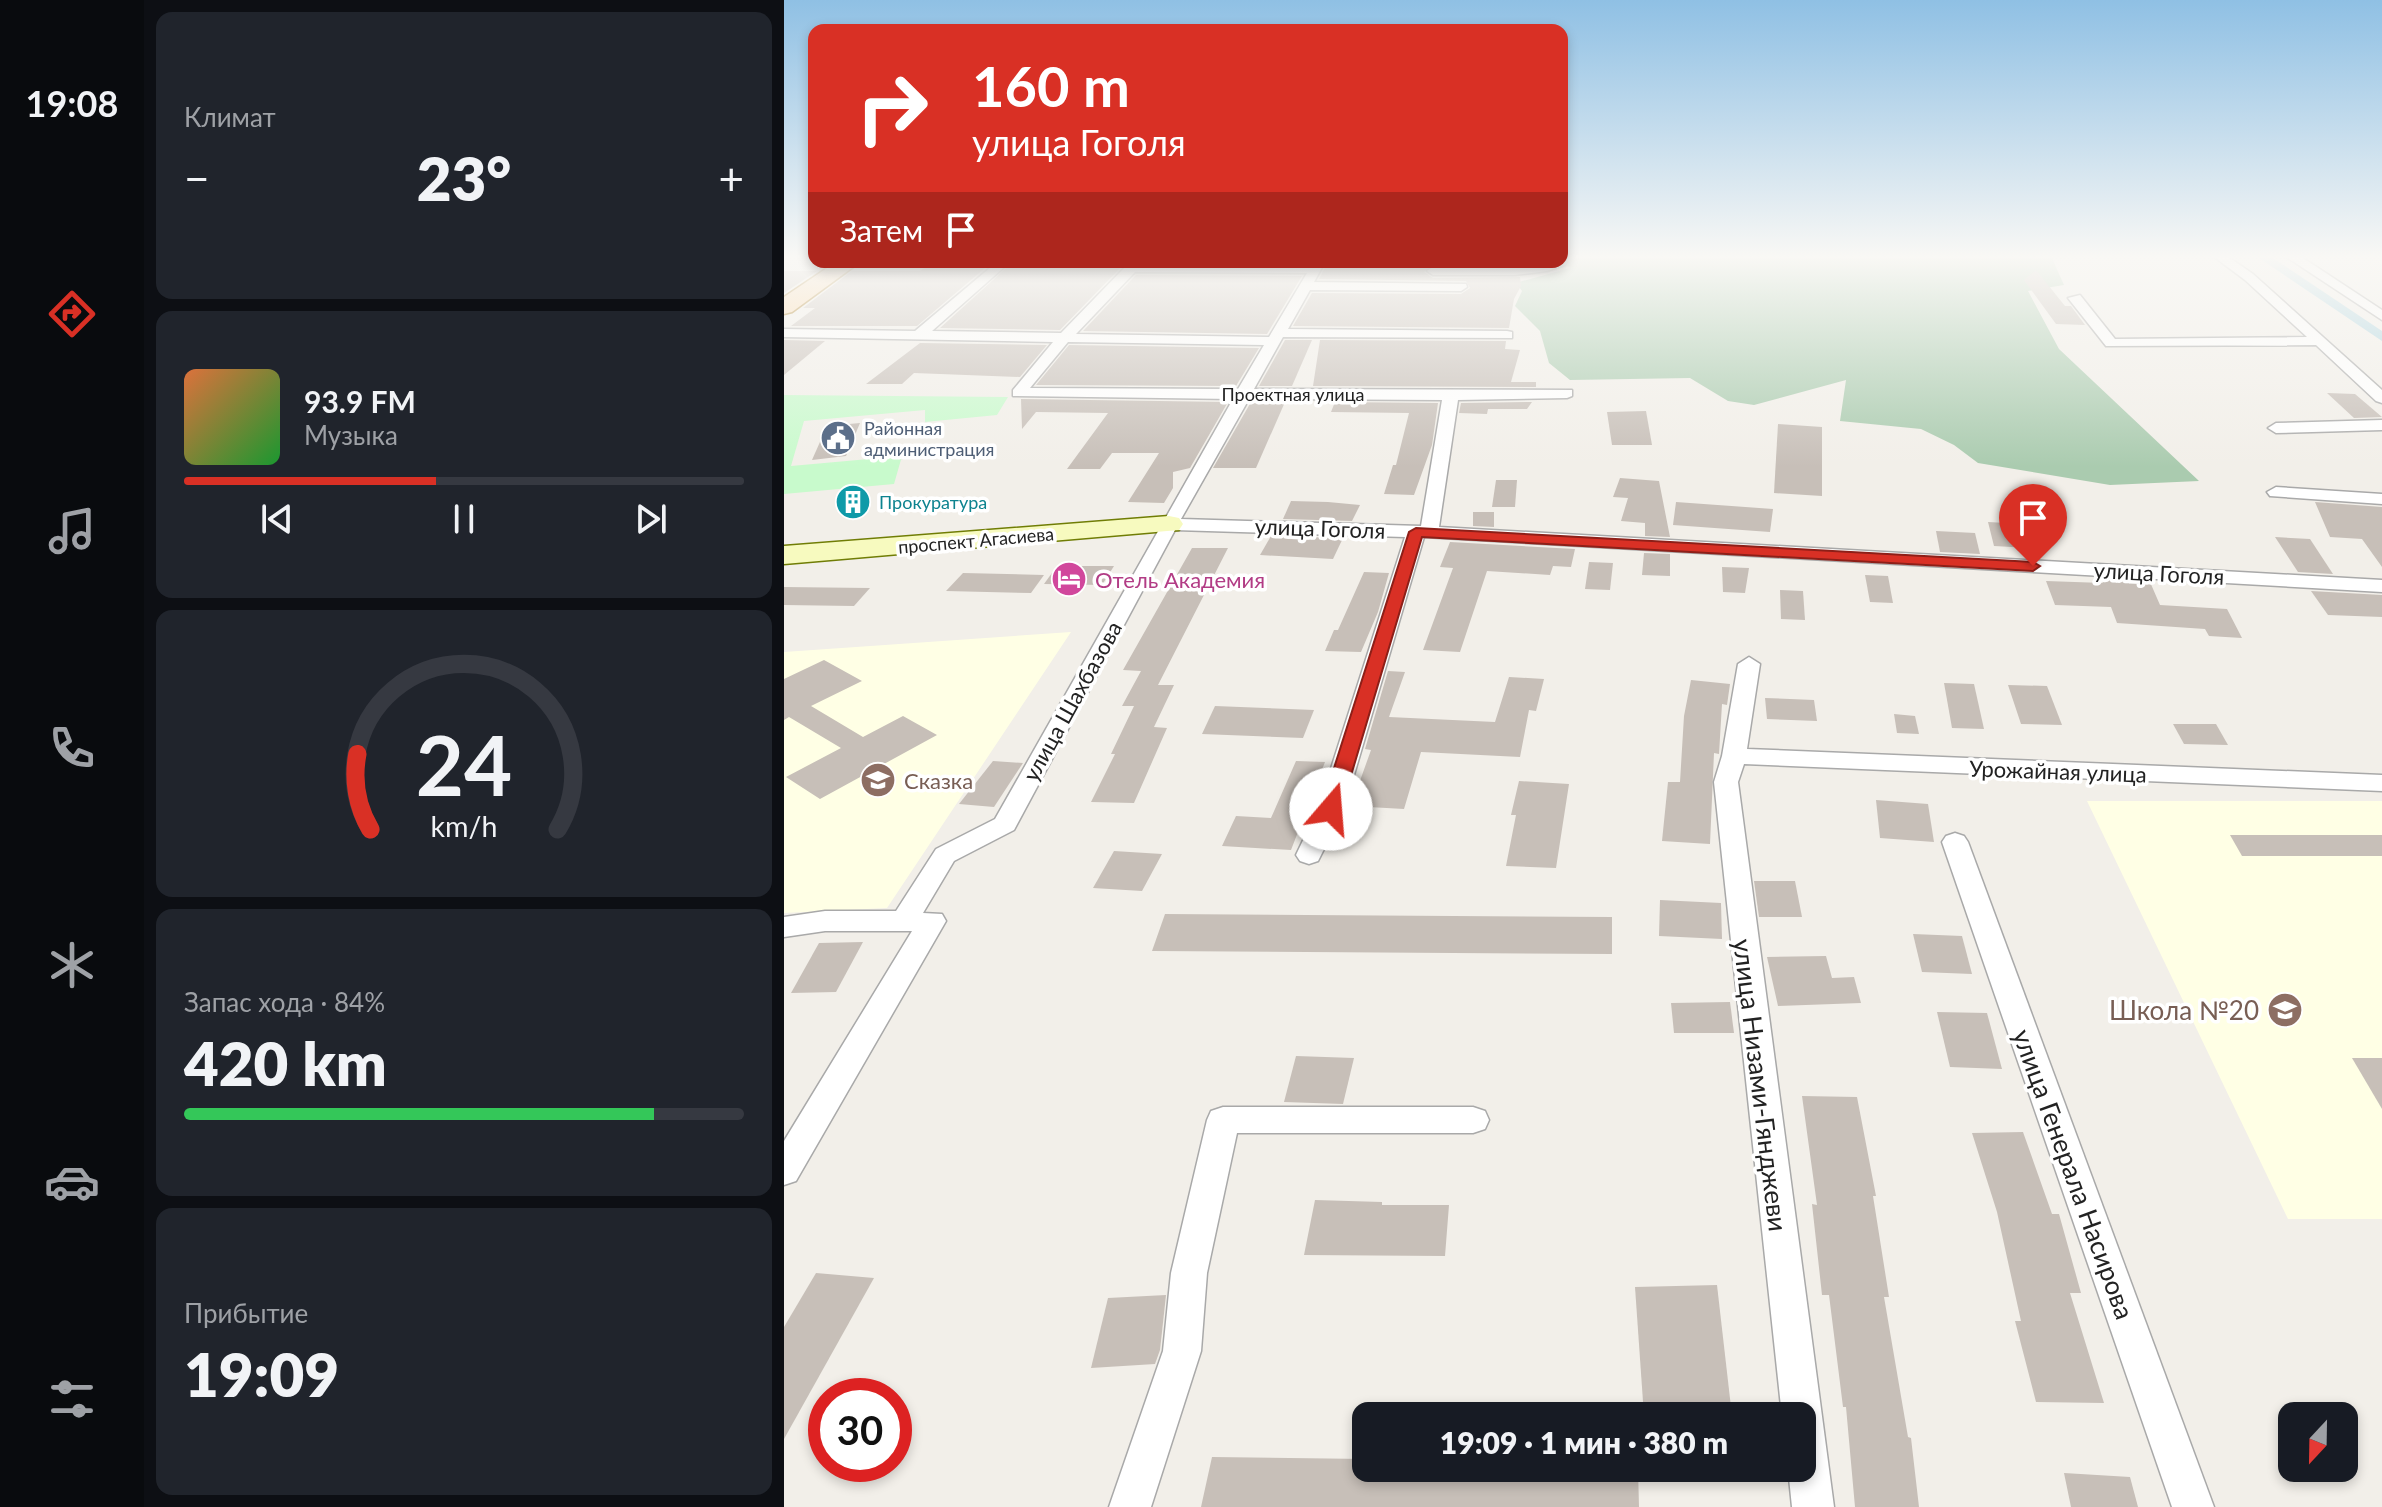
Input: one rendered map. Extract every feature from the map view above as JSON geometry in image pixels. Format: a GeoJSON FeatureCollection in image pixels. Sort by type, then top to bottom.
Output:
{"type":"FeatureCollection","features":[{"type":"Feature","properties":{"kind":"street"},"geometry":{"type":"LineString","coordinates":[[918,336],[929,326]]}},
{"type":"Feature","properties":{"kind":"street"},"geometry":{"type":"LineString","coordinates":[[1064,338],[1075,326]]}},
{"type":"Feature","properties":{"kind":"street","name":"улица Шахбазова"},"geometry":{"type":"LineString","coordinates":[[784,1171],[918,921],[945,855],[1005,824],[1163,535],[1284,326]]}},
{"type":"Feature","properties":{"kind":"street"},"geometry":{"type":"LineString","coordinates":[[2098,326],[2111,343],[2319,341]]}},
{"type":"Feature","properties":{"kind":"street"},"geometry":{"type":"LineString","coordinates":[[2303,326],[2382,398]]}},
{"type":"Feature","properties":{"kind":"street"},"geometry":{"type":"LineString","coordinates":[[784,333],[1064,338],[1507,335]]}},
{"type":"Feature","properties":{"kind":"street","name":"Проектная улица"},"geometry":{"type":"LineString","coordinates":[[1064,338],[1018,393],[1567,393]]}},
{"type":"Feature","properties":{"kind":"street"},"geometry":{"type":"LineString","coordinates":[[1309,855],[1331,809],[1422,532],[1451,395]]}},
{"type":"Feature","properties":{"kind":"street"},"geometry":{"type":"LineString","coordinates":[[2276,428],[2382,425]]}},
{"type":"Feature","properties":{"kind":"street"},"geometry":{"type":"LineString","coordinates":[[2276,492],[2382,499]]}},
{"type":"Feature","properties":{"kind":"street","name":"улица Гоголя"},"geometry":{"type":"LineString","coordinates":[[784,576],[1163,535],[1422,532],[2382,586]]}},
{"type":"Feature","properties":{"kind":"street","name":"проспект Агасиева"},"geometry":{"type":"LineString","coordinates":[[784,555],[1163,535]]}},
{"type":"Feature","properties":{"kind":"street","name":"улица Низами-Гянджеви"},"geometry":{"type":"LineString","coordinates":[[1749,664],[1734,756],[1726,782],[1813,1507]]}},
{"type":"Feature","properties":{"kind":"street","name":"Урожайная улица"},"geometry":{"type":"LineString","coordinates":[[1734,756],[2382,783]]}},
{"type":"Feature","properties":{"kind":"street","name":"улица Генерала Насирова"},"geometry":{"type":"LineString","coordinates":[[1955,842],[2193,1507]]}},
{"type":"Feature","properties":{"kind":"street"},"geometry":{"type":"LineString","coordinates":[[784,927],[825,921],[918,921]]}},
{"type":"Feature","properties":{"kind":"street"},"geometry":{"type":"LineString","coordinates":[[1130,1507],[1182,1351],[1189,1273],[1223,1120],[1473,1120]]}},
{"type":"Feature","properties":{"kind":"shaded area"},"geometry":{"type":"Polygon","coordinates":[[[1535,326],[2047,326],[2059,349],[2199,481],[2110,485],[1978,463],[1954,445],[1921,429],[1840,421],[1846,380],[1754,405],[1728,401],[1690,378],[1570,380],[1549,363],[1540,331],[1535,326]]]}},
{"type":"Feature","properties":{"kind":"shaded area","name":"Сказка"},"geometry":{"type":"Polygon","coordinates":[[[1071,632],[887,908],[784,913],[784,652],[1071,632]]]}},
{"type":"Feature","properties":{"kind":"shaded area","name":"Школа №20"},"geometry":{"type":"Polygon","coordinates":[[[2087,801],[2382,801],[2382,1219],[2288,1219],[2087,801]]]}},
{"type":"Feature","properties":{"kind":"green space"},"geometry":{"type":"Polygon","coordinates":[[[784,395],[1008,397],[997,415],[925,422],[925,410],[804,421],[791,466],[902,456],[894,484],[784,494],[784,395]]]}},
{"type":"Feature","properties":{"kind":"building"},"geometry":{"type":"Polygon","coordinates":[[[942,326],[1064,326],[1060,330],[940,328],[942,326]]]}},
{"type":"Feature","properties":{"kind":"building"},"geometry":{"type":"Polygon","coordinates":[[[1087,326],[1272,326],[1267,334],[1083,331],[1087,326]]]}},
{"type":"Feature","properties":{"kind":"building"},"geometry":{"type":"Polygon","coordinates":[[[1328,326],[1509,326],[1509,328],[1328,326]]]}},
{"type":"Feature","properties":{"kind":"building"},"geometry":{"type":"Polygon","coordinates":[[[784,340],[825,341],[784,375],[784,340]]]}},
{"type":"Feature","properties":{"kind":"building"},"geometry":{"type":"Polygon","coordinates":[[[1285,340],[1312,340],[1292,386],[1259,386],[1285,340]]]}},
{"type":"Feature","properties":{"kind":"building"},"geometry":{"type":"Polygon","coordinates":[[[1320,340],[1506,341],[1505,349],[1520,350],[1511,382],[1536,382],[1536,387],[1313,386],[1320,340]]]}},
{"type":"Feature","properties":{"kind":"building"},"geometry":{"type":"Polygon","coordinates":[[[920,343],[1047,345],[1020,377],[914,373],[902,384],[866,384],[920,343]]]}},
{"type":"Feature","properties":{"kind":"building"},"geometry":{"type":"Polygon","coordinates":[[[1069,345],[1259,348],[1236,386],[1036,385],[1069,345]]]}},
{"type":"Feature","properties":{"kind":"building"},"geometry":{"type":"Polygon","coordinates":[[[2327,393],[2355,394],[2382,417],[2354,418],[2327,393]]]}},
{"type":"Feature","properties":{"kind":"building"},"geometry":{"type":"Polygon","coordinates":[[[1021,399],[1228,402],[1190,468],[1173,472],[1173,488],[1164,503],[1128,502],[1159,453],[1112,453],[1100,469],[1067,469],[1108,413],[1036,412],[1022,429],[1021,399]]]}},
{"type":"Feature","properties":{"kind":"building"},"geometry":{"type":"Polygon","coordinates":[[[1251,402],[1285,402],[1256,468],[1213,468],[1251,402]]]}},
{"type":"Feature","properties":{"kind":"building"},"geometry":{"type":"Polygon","coordinates":[[[1335,402],[1438,403],[1432,445],[1414,495],[1384,494],[1393,465],[1396,465],[1409,413],[1331,412],[1335,402]]]}},
{"type":"Feature","properties":{"kind":"building"},"geometry":{"type":"Polygon","coordinates":[[[1532,402],[1527,409],[1488,409],[1487,414],[1459,413],[1461,403],[1532,402]]]}},
{"type":"Feature","properties":{"kind":"building"},"geometry":{"type":"Polygon","coordinates":[[[1646,411],[1652,445],[1612,445],[1607,412],[1646,411]]]}},
{"type":"Feature","properties":{"kind":"building"},"geometry":{"type":"Polygon","coordinates":[[[860,423],[846,456],[812,460],[827,426],[860,423]]]}},
{"type":"Feature","properties":{"kind":"building"},"geometry":{"type":"Polygon","coordinates":[[[1778,424],[1822,427],[1822,496],[1774,493],[1778,424]]]}},
{"type":"Feature","properties":{"kind":"building"},"geometry":{"type":"Polygon","coordinates":[[[1620,478],[1659,481],[1670,537],[1645,536],[1645,523],[1621,521],[1628,498],[1613,497],[1620,478]]]}},
{"type":"Feature","properties":{"kind":"building"},"geometry":{"type":"Polygon","coordinates":[[[1496,480],[1517,480],[1515,507],[1492,507],[1496,480]]]}},
{"type":"Feature","properties":{"kind":"building"},"geometry":{"type":"Polygon","coordinates":[[[1291,501],[1360,505],[1352,521],[1283,519],[1291,501]]]}},
{"type":"Feature","properties":{"kind":"building"},"geometry":{"type":"Polygon","coordinates":[[[1676,502],[1773,509],[1770,532],[1673,525],[1676,502]]]}},
{"type":"Feature","properties":{"kind":"building"},"geometry":{"type":"Polygon","coordinates":[[[2315,502],[2382,507],[2382,567],[2362,539],[2330,537],[2315,502]]]}},
{"type":"Feature","properties":{"kind":"building"},"geometry":{"type":"Polygon","coordinates":[[[1473,512],[1494,512],[1494,527],[1473,526],[1473,512]]]}},
{"type":"Feature","properties":{"kind":"building"},"geometry":{"type":"Polygon","coordinates":[[[1988,522],[2041,525],[2049,549],[1994,546],[1988,522]]]}},
{"type":"Feature","properties":{"kind":"building"},"geometry":{"type":"Polygon","coordinates":[[[1936,531],[1975,533],[1980,554],[1940,552],[1936,531]]]}},
{"type":"Feature","properties":{"kind":"building"},"geometry":{"type":"Polygon","coordinates":[[[1271,536],[1343,538],[1333,559],[1260,555],[1271,536]]]}},
{"type":"Feature","properties":{"kind":"building"},"geometry":{"type":"Polygon","coordinates":[[[2275,537],[2310,539],[2333,574],[2298,572],[2275,537]]]}},
{"type":"Feature","properties":{"kind":"building"},"geometry":{"type":"Polygon","coordinates":[[[1450,542],[1575,549],[1571,567],[1553,566],[1550,575],[1487,571],[1460,652],[1423,650],[1453,568],[1440,567],[1450,542]]]}},
{"type":"Feature","properties":{"kind":"building"},"geometry":{"type":"Polygon","coordinates":[[[1192,548],[1228,548],[1158,685],[1174,685],[1154,727],[1167,728],[1134,803],[1091,802],[1134,706],[1122,706],[1141,671],[1123,670],[1192,548]]]}},
{"type":"Feature","properties":{"kind":"building"},"geometry":{"type":"Polygon","coordinates":[[[1644,553],[1670,554],[1670,576],[1642,575],[1644,553]]]}},
{"type":"Feature","properties":{"kind":"building"},"geometry":{"type":"Polygon","coordinates":[[[1589,562],[1613,563],[1610,590],[1585,589],[1589,562]]]}},
{"type":"Feature","properties":{"kind":"building"},"geometry":{"type":"Polygon","coordinates":[[[1057,566],[1114,566],[1102,585],[1044,584],[1057,566]]]}},
{"type":"Feature","properties":{"kind":"building"},"geometry":{"type":"Polygon","coordinates":[[[1722,567],[1749,568],[1745,593],[1723,592],[1722,567]]]}},
{"type":"Feature","properties":{"kind":"building"},"geometry":{"type":"Polygon","coordinates":[[[1364,572],[1389,573],[1378,612],[1361,652],[1325,651],[1334,630],[1338,630],[1364,572]]]}},
{"type":"Feature","properties":{"kind":"building"},"geometry":{"type":"Polygon","coordinates":[[[963,573],[1044,575],[1031,593],[946,591],[963,573]]]}},
{"type":"Feature","properties":{"kind":"building"},"geometry":{"type":"Polygon","coordinates":[[[1865,575],[1888,576],[1893,603],[1870,602],[1865,575]]]}},
{"type":"Feature","properties":{"kind":"building"},"geometry":{"type":"Polygon","coordinates":[[[2101,579],[2150,582],[2160,605],[2227,609],[2242,638],[2209,636],[2205,629],[2117,623],[2111,607],[2055,605],[2046,581],[2103,583],[2101,579]]]}},
{"type":"Feature","properties":{"kind":"building"},"geometry":{"type":"Polygon","coordinates":[[[784,587],[870,588],[854,606],[784,605],[784,587]]]}},
{"type":"Feature","properties":{"kind":"building"},"geometry":{"type":"Polygon","coordinates":[[[1780,590],[1803,591],[1805,620],[1781,619],[1780,590]]]}},
{"type":"Feature","properties":{"kind":"building"},"geometry":{"type":"Polygon","coordinates":[[[2311,591],[2382,595],[2382,617],[2328,615],[2311,591]]]}},
{"type":"Feature","properties":{"kind":"building"},"geometry":{"type":"Polygon","coordinates":[[[824,660],[862,681],[811,706],[863,737],[903,716],[937,735],[820,799],[786,777],[841,748],[789,717],[784,720],[784,679],[824,660]]]}},
{"type":"Feature","properties":{"kind":"building"},"geometry":{"type":"Polygon","coordinates":[[[1388,671],[1405,672],[1389,717],[1495,722],[1509,677],[1544,679],[1536,711],[1529,710],[1520,757],[1421,752],[1404,809],[1351,806],[1371,750],[1365,749],[1388,671]]]}},
{"type":"Feature","properties":{"kind":"building"},"geometry":{"type":"Polygon","coordinates":[[[1691,680],[1730,684],[1727,705],[1722,704],[1719,754],[1714,753],[1710,844],[1662,841],[1668,782],[1680,782],[1684,716],[1691,680]]]}},
{"type":"Feature","properties":{"kind":"building"},"geometry":{"type":"Polygon","coordinates":[[[1944,683],[1974,684],[1984,729],[1952,728],[1944,683]]]}},
{"type":"Feature","properties":{"kind":"building"},"geometry":{"type":"Polygon","coordinates":[[[2008,685],[2047,686],[2062,725],[2021,724],[2008,685]]]}},
{"type":"Feature","properties":{"kind":"building"},"geometry":{"type":"Polygon","coordinates":[[[1765,698],[1814,700],[1817,721],[1767,719],[1765,698]]]}},
{"type":"Feature","properties":{"kind":"building"},"geometry":{"type":"Polygon","coordinates":[[[1215,706],[1314,710],[1303,738],[1202,734],[1215,706]]]}},
{"type":"Feature","properties":{"kind":"building"},"geometry":{"type":"Polygon","coordinates":[[[1894,714],[1915,716],[1919,734],[1897,733],[1894,714]]]}},
{"type":"Feature","properties":{"kind":"building"},"geometry":{"type":"Polygon","coordinates":[[[2173,724],[2216,724],[2228,745],[2184,744],[2173,724]]]}},
{"type":"Feature","properties":{"kind":"building"},"geometry":{"type":"Polygon","coordinates":[[[993,761],[1023,763],[994,807],[959,804],[993,761]]]}},
{"type":"Feature","properties":{"kind":"building"},"geometry":{"type":"Polygon","coordinates":[[[1296,761],[1325,762],[1291,850],[1222,846],[1236,816],[1271,818],[1296,761]]]}},
{"type":"Feature","properties":{"kind":"building"},"geometry":{"type":"Polygon","coordinates":[[[1519,781],[1569,784],[1556,868],[1506,866],[1516,815],[1511,815],[1519,781]]]}},
{"type":"Feature","properties":{"kind":"building"},"geometry":{"type":"Polygon","coordinates":[[[1876,800],[1928,804],[1934,842],[1880,838],[1876,800]]]}},
{"type":"Feature","properties":{"kind":"building"},"geometry":{"type":"Polygon","coordinates":[[[2230,835],[2382,835],[2382,856],[2242,856],[2230,835]]]}},
{"type":"Feature","properties":{"kind":"building"},"geometry":{"type":"Polygon","coordinates":[[[1114,851],[1162,854],[1142,891],[1093,888],[1114,851]]]}},
{"type":"Feature","properties":{"kind":"building"},"geometry":{"type":"Polygon","coordinates":[[[1754,881],[1795,881],[1802,917],[1759,917],[1754,881]]]}},
{"type":"Feature","properties":{"kind":"building"},"geometry":{"type":"Polygon","coordinates":[[[1660,900],[1721,903],[1722,939],[1659,936],[1660,900]]]}},
{"type":"Feature","properties":{"kind":"building"},"geometry":{"type":"Polygon","coordinates":[[[1165,914],[1612,917],[1612,954],[1152,951],[1165,914]]]}},
{"type":"Feature","properties":{"kind":"building"},"geometry":{"type":"Polygon","coordinates":[[[1913,934],[1962,936],[1972,974],[1922,972],[1913,934]]]}},
{"type":"Feature","properties":{"kind":"building"},"geometry":{"type":"Polygon","coordinates":[[[863,942],[836,992],[791,993],[819,943],[863,942]]]}},
{"type":"Feature","properties":{"kind":"building"},"geometry":{"type":"Polygon","coordinates":[[[1826,956],[1832,978],[1854,977],[1861,1003],[1778,1006],[1767,957],[1826,956]]]}},
{"type":"Feature","properties":{"kind":"building"},"geometry":{"type":"Polygon","coordinates":[[[1730,1002],[1734,1033],[1674,1033],[1671,1003],[1730,1002]]]}},
{"type":"Feature","properties":{"kind":"building"},"geometry":{"type":"Polygon","coordinates":[[[1937,1012],[1987,1013],[2002,1069],[1950,1067],[1937,1012]]]}},
{"type":"Feature","properties":{"kind":"building"},"geometry":{"type":"Polygon","coordinates":[[[1296,1056],[1354,1058],[1343,1104],[1284,1102],[1296,1056]]]}},
{"type":"Feature","properties":{"kind":"building"},"geometry":{"type":"Polygon","coordinates":[[[2352,1058],[2382,1058],[2382,1109],[2352,1058]]]}},
{"type":"Feature","properties":{"kind":"building"},"geometry":{"type":"Polygon","coordinates":[[[1802,1096],[1857,1097],[1876,1196],[1873,1196],[1889,1297],[1884,1297],[1908,1437],[1911,1438],[1919,1507],[1855,1507],[1846,1407],[1843,1407],[1829,1295],[1822,1295],[1812,1204],[1817,1205],[1802,1096]]]}},
{"type":"Feature","properties":{"kind":"building"},"geometry":{"type":"Polygon","coordinates":[[[2023,1132],[2052,1214],[2059,1214],[2081,1293],[2070,1293],[2104,1403],[2036,1402],[2015,1321],[2021,1321],[1997,1212],[1972,1133],[2023,1132]]]}},
{"type":"Feature","properties":{"kind":"building"},"geometry":{"type":"Polygon","coordinates":[[[1315,1200],[1382,1202],[1382,1205],[1449,1205],[1445,1256],[1304,1255],[1315,1200]]]}},
{"type":"Feature","properties":{"kind":"building"},"geometry":{"type":"Polygon","coordinates":[[[816,1273],[874,1278],[818,1378],[808,1378],[808,1396],[784,1439],[784,1327],[816,1273]]]}},
{"type":"Feature","properties":{"kind":"building"},"geometry":{"type":"Polygon","coordinates":[[[1717,1285],[1730,1402],[1643,1402],[1635,1287],[1717,1285]]]}},
{"type":"Feature","properties":{"kind":"building"},"geometry":{"type":"Polygon","coordinates":[[[1166,1295],[1160,1350],[1155,1364],[1091,1368],[1108,1298],[1166,1295]]]}},
{"type":"Feature","properties":{"kind":"building"},"geometry":{"type":"Polygon","coordinates":[[[1212,1457],[1352,1459],[1352,1482],[1638,1482],[1639,1507],[1201,1507],[1212,1457]]]}},
{"type":"Feature","properties":{"kind":"building"},"geometry":{"type":"Polygon","coordinates":[[[2064,1473],[2130,1477],[2138,1507],[2071,1507],[2064,1473]]]}},
{"type":"Feature","properties":{"kind":"waterway"},"geometry":{"type":"LineString","coordinates":[[2366,326],[2382,337]]}},
{"type":"Feature","properties":{"kind":"place","name":"Районная администрация"},"geometry":{"type":"Point","coordinates":[838,438]}},
{"type":"Feature","properties":{"kind":"place","name":"Прокуратура"},"geometry":{"type":"Point","coordinates":[853,502]}},
{"type":"Feature","properties":{"kind":"place","name":"Отель Академия"},"geometry":{"type":"Point","coordinates":[1069,579]}},
{"type":"Feature","properties":{"kind":"place","name":"Сказка"},"geometry":{"type":"Point","coordinates":[878,780]}},
{"type":"Feature","properties":{"kind":"place","name":"Школа №20"},"geometry":{"type":"Point","coordinates":[2285,1010]}},
{"type":"Feature","properties":{"kind":"route"},"geometry":{"type":"LineString","coordinates":[[1331,809],[1416,532],[2033,566]]}}]}
